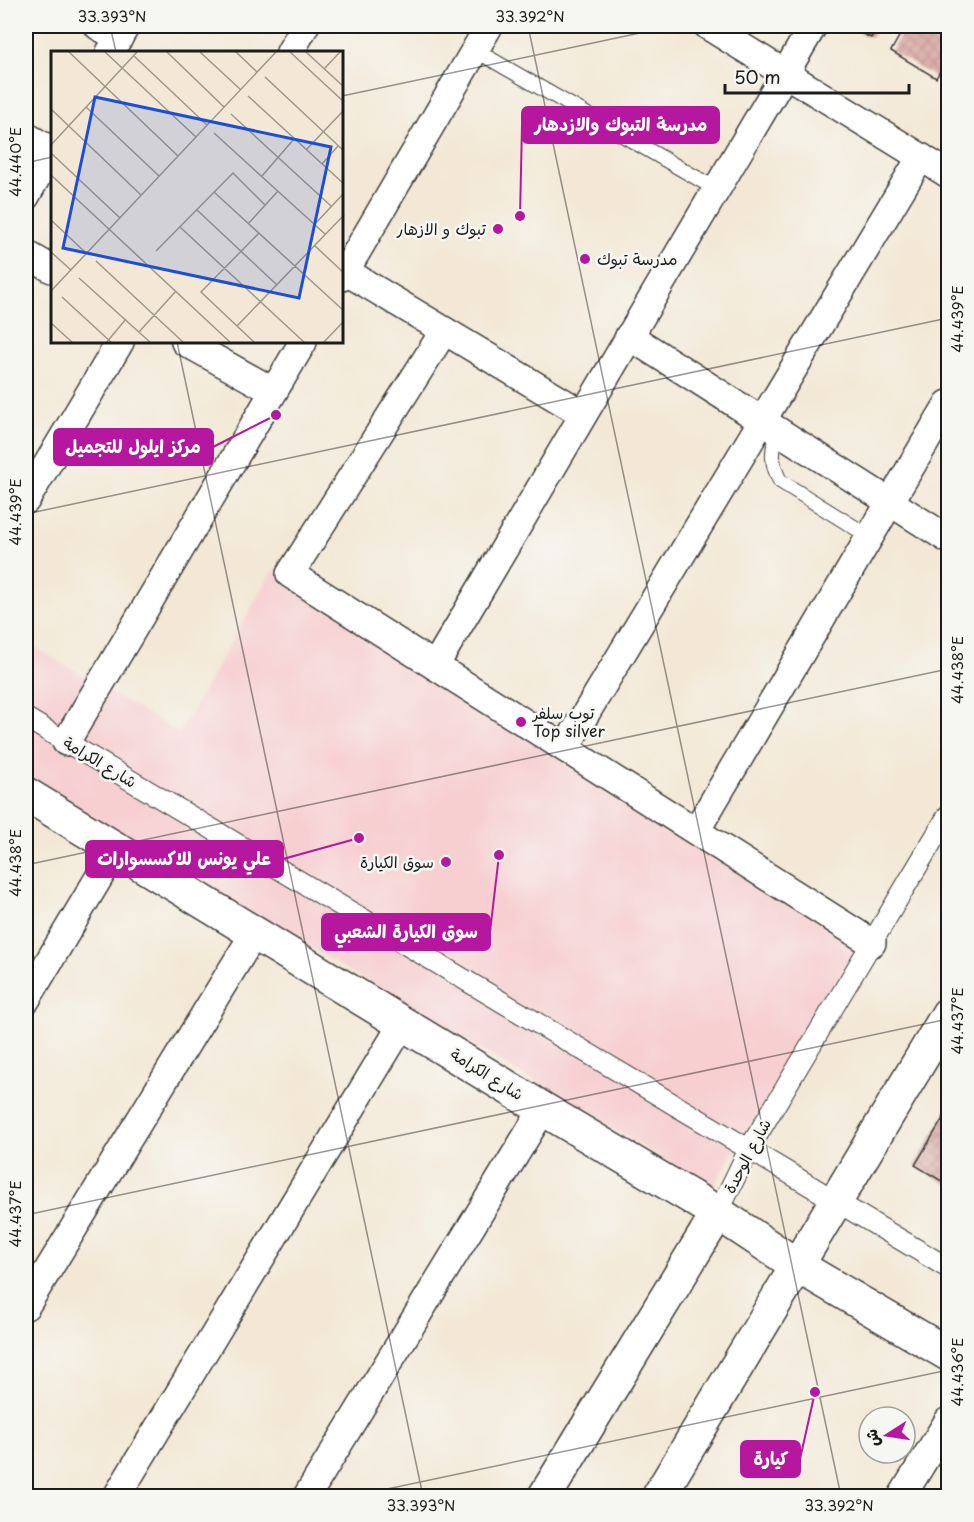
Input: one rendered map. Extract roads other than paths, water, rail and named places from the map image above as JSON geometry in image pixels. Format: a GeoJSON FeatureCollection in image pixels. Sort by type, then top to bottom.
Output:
{"type":"FeatureCollection","features":[{"type":"Feature","properties":{"kind":"street"},"geometry":{"type":"LineString","coordinates":[[291,51],[305,26]]}},
{"type":"Feature","properties":{"kind":"street"},"geometry":{"type":"LineString","coordinates":[[489,26],[344,274],[583,414]]}},
{"type":"Feature","properties":{"kind":"street"},"geometry":{"type":"LineString","coordinates":[[708,26],[948,174]]}},
{"type":"Feature","properties":{"kind":"street"},"geometry":{"type":"LineString","coordinates":[[435,666],[813,26]]}},
{"type":"Feature","properties":{"kind":"street"},"geometry":{"type":"LineString","coordinates":[[26,136],[51,150]]}},
{"type":"Feature","properties":{"kind":"street"},"geometry":{"type":"LineString","coordinates":[[26,196],[51,153]]}},
{"type":"Feature","properties":{"kind":"street"},"geometry":{"type":"LineString","coordinates":[[564,748],[770,426],[921,157]]}},
{"type":"Feature","properties":{"kind":"street"},"geometry":{"type":"LineString","coordinates":[[26,254],[51,268]]}},
{"type":"Feature","properties":{"kind":"street"},"geometry":{"type":"LineString","coordinates":[[444,331],[290,574],[872,943]]}},
{"type":"Feature","properties":{"kind":"street"},"geometry":{"type":"LineString","coordinates":[[629,336],[948,539]]}},
{"type":"Feature","properties":{"kind":"street"},"geometry":{"type":"LineString","coordinates":[[26,500],[119,344]]}},
{"type":"Feature","properties":{"kind":"street"},"geometry":{"type":"LineString","coordinates":[[189,344],[273,391]]}},
{"type":"Feature","properties":{"kind":"street"},"geometry":{"type":"LineString","coordinates":[[66,742],[302,344]]}},
{"type":"Feature","properties":{"kind":"street"},"geometry":{"type":"LineString","coordinates":[[696,831],[948,404]]}},
{"type":"Feature","properties":{"kind":"street","name":"شارع الكرامة"},"geometry":{"type":"LineString","coordinates":[[26,717],[948,1268]]}},
{"type":"Feature","properties":{"kind":"street","name":"شارع الكرامة"},"geometry":{"type":"LineString","coordinates":[[27,798],[255,932],[543,1109],[718,1212],[798,1266],[948,1354]]}},
{"type":"Feature","properties":{"kind":"street","name":"شارع الوحدة"},"geometry":{"type":"LineString","coordinates":[[544,1497],[718,1212],[749,1149],[948,815]]}},
{"type":"Feature","properties":{"kind":"street"},"geometry":{"type":"LineString","coordinates":[[26,1000],[116,849]]}},
{"type":"Feature","properties":{"kind":"street"},"geometry":{"type":"LineString","coordinates":[[26,1306],[255,932]]}},
{"type":"Feature","properties":{"kind":"street"},"geometry":{"type":"LineString","coordinates":[[659,1497],[948,1014]]}},
{"type":"Feature","properties":{"kind":"street"},"geometry":{"type":"LineString","coordinates":[[117,1497],[403,1023]]}},
{"type":"Feature","properties":{"kind":"street"},"geometry":{"type":"LineString","coordinates":[[307,1497],[543,1109]]}},
{"type":"Feature","properties":{"kind":"street"},"geometry":{"type":"LineString","coordinates":[[902,1497],[948,1421]]}},
{"type":"Feature","properties":{"kind":"lane"},"geometry":{"type":"LineString","coordinates":[[475,50],[716,189]]}},
{"type":"Feature","properties":{"kind":"lane"},"geometry":{"type":"LineString","coordinates":[[770,426],[773,467],[780,481],[870,537]]}},
{"type":"Feature","properties":{"kind":"place","name":"مدرسة التبوك والازدهار"},"geometry":{"type":"Point","coordinates":[520,216]}},
{"type":"Feature","properties":{"kind":"place","name":"تبوك و الازهار"},"geometry":{"type":"Point","coordinates":[498,229]}},
{"type":"Feature","properties":{"kind":"place","name":"مدرسة تبوك"},"geometry":{"type":"Point","coordinates":[585,259]}},
{"type":"Feature","properties":{"kind":"place","name":"مركز ايلول للتجميل"},"geometry":{"type":"Point","coordinates":[276,415]}},
{"type":"Feature","properties":{"kind":"place","name":"توب سلفر Top silver"},"geometry":{"type":"Point","coordinates":[521,722]}},
{"type":"Feature","properties":{"kind":"place","name":"علي يونس للاكسسوارات"},"geometry":{"type":"Point","coordinates":[359,838]}},
{"type":"Feature","properties":{"kind":"place","name":"سوق الكيارة الشعبي"},"geometry":{"type":"Point","coordinates":[499,855]}},
{"type":"Feature","properties":{"kind":"place","name":"سوق الكيارة"},"geometry":{"type":"Point","coordinates":[446,862]}},
{"type":"Feature","properties":{"kind":"place","name":"كيارة"},"geometry":{"type":"Point","coordinates":[815,1392]}}]}
